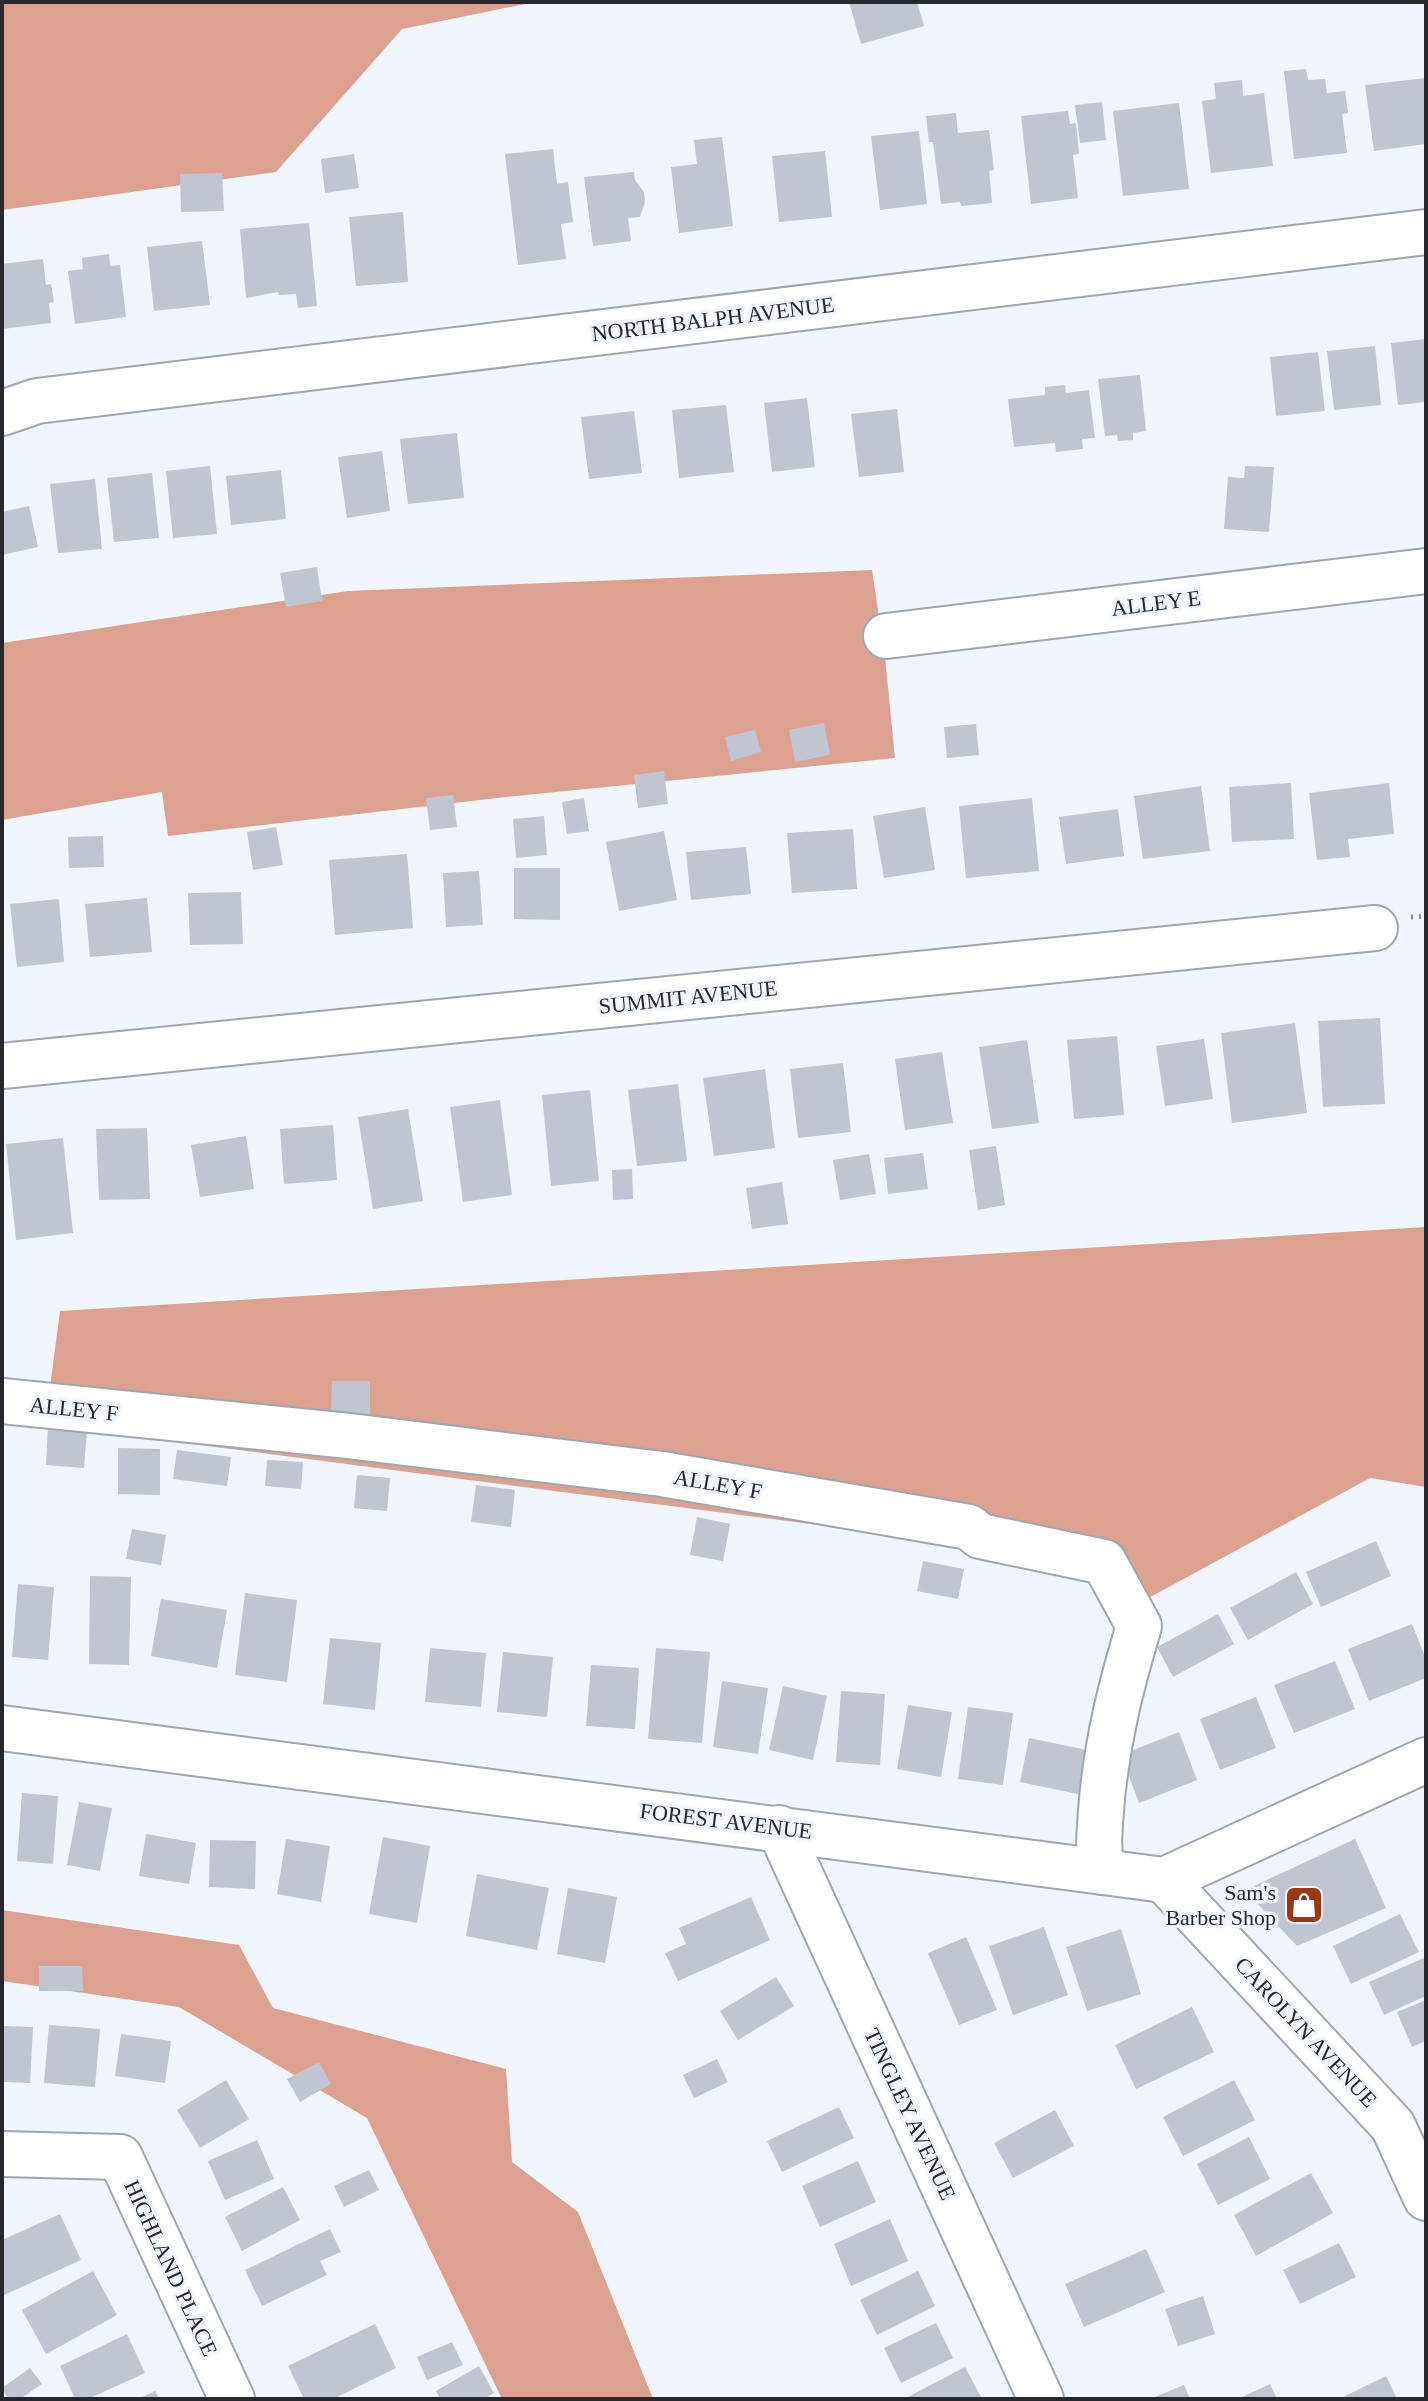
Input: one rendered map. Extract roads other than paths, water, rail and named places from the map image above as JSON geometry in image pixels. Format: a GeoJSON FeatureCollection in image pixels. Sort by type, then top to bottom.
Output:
{"type":"FeatureCollection","features":[{"type":"Feature","properties":{"kind":"street","name":"NORTH BALPH AVENUE"},"geometry":{"type":"LineString","coordinates":[[2,413],[37,401],[1426,232]]}},
{"type":"Feature","properties":{"kind":"street","name":"ALLEY E"},"geometry":{"type":"LineString","coordinates":[[886,636],[1426,571]]}},
{"type":"Feature","properties":{"kind":"street","name":"SUMMIT AVENUE"},"geometry":{"type":"LineString","coordinates":[[2,1066],[1375,928]]}},
{"type":"Feature","properties":{"kind":"street","name":"ALLEY F"},"geometry":{"type":"LineString","coordinates":[[2,1401],[349,1436],[662,1474],[969,1527],[980,1536],[1104,1562],[1139,1626],[1115,1705],[1105,1762],[1097,1850],[1102,1872]]}},
{"type":"Feature","properties":{"kind":"street","name":"FOREST AVENUE"},"geometry":{"type":"LineString","coordinates":[[2,1728],[1164,1880]]}},
{"type":"Feature","properties":{"kind":"street"},"geometry":{"type":"LineString","coordinates":[[1164,1880],[1426,1760]]}},
{"type":"Feature","properties":{"kind":"street","name":"TINGLEY AVENUE"},"geometry":{"type":"LineString","coordinates":[[779,1828],[1041,2399]]}},
{"type":"Feature","properties":{"kind":"street","name":"CAROLYN AVENUE"},"geometry":{"type":"LineString","coordinates":[[1164,1880],[1410,2121],[1426,2198]]}},
{"type":"Feature","properties":{"kind":"street","name":"HIGHLAND PLACE"},"geometry":{"type":"LineString","coordinates":[[2,2154],[120,2157],[232,2399]]}},
{"type":"Feature","properties":{"kind":"place","name":"Sam's Barber Shop"},"geometry":{"type":"Point","coordinates":[1304,1905]}}]}
